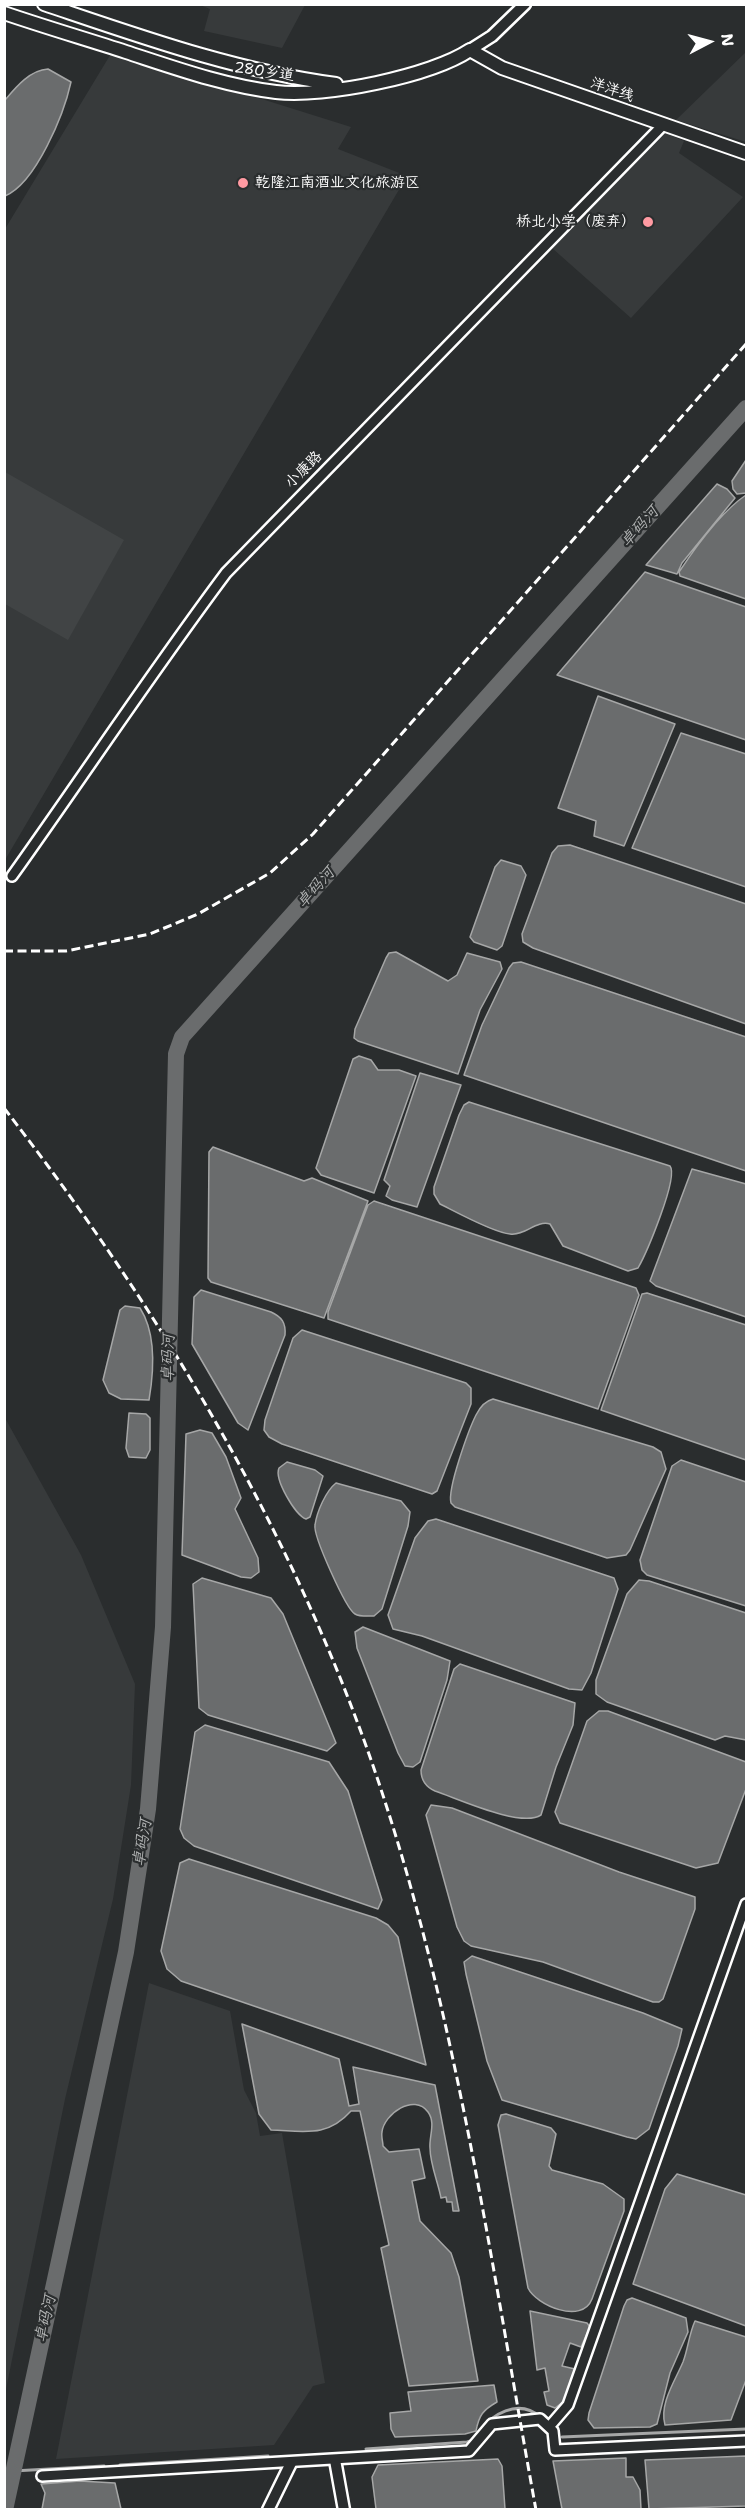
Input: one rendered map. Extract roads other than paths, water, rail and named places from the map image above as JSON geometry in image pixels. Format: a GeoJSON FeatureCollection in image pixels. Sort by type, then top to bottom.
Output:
{"type":"FeatureCollection","features":[{"type":"Feature","properties":{"kind":"main road"},"geometry":{"type":"LineString","coordinates":[[44,4],[180,49],[313,81],[355,86]]}},
{"type":"Feature","properties":{"kind":"main road","name":"280乡道"},"geometry":{"type":"LineString","coordinates":[[4,13],[202,77],[265,90],[296,93],[355,86],[425,71],[470,50]]}},
{"type":"Feature","properties":{"kind":"main road","name":"洋洋线"},"geometry":{"type":"LineString","coordinates":[[470,50],[502,68],[747,153]]}},
{"type":"Feature","properties":{"kind":"street","name":"280乡道"},"geometry":{"type":"LineString","coordinates":[[470,50],[492,36],[525,4]]}},
{"type":"Feature","properties":{"kind":"street","name":"小康路"},"geometry":{"type":"LineString","coordinates":[[12,876],[168,651],[226,573],[664,124]]}},
{"type":"Feature","properties":{"kind":"street"},"geometry":{"type":"LineString","coordinates":[[549,2427],[568,2405],[747,1904]]}},
{"type":"Feature","properties":{"kind":"street"},"geometry":{"type":"LineString","coordinates":[[42,2476],[469,2451],[492,2424],[540,2419],[553,2431],[555,2450],[747,2441]]}},
{"type":"Feature","properties":{"kind":"street"},"geometry":{"type":"LineString","coordinates":[[335,2460],[344,2510]]}},
{"type":"Feature","properties":{"kind":"street"},"geometry":{"type":"LineString","coordinates":[[268,2510],[291,2463]]}},
{"type":"Feature","properties":{"kind":"waterway","name":"卓码河"},"geometry":{"type":"LineString","coordinates":[[5,2510],[126,1952],[148,1809],[163,1627],[176,1054],[182,1037],[746,408]]}},
{"type":"Feature","properties":{"kind":"waterway"},"geometry":{"type":"LineString","coordinates":[[478,2434],[490,2420],[506,2411],[523,2409],[532,2411],[540,2417]]}},
{"type":"Feature","properties":{"kind":"waterway"},"geometry":{"type":"LineString","coordinates":[[562,2437],[746,2429]]}},
{"type":"Feature","properties":{"kind":"waterway"},"geometry":{"type":"LineString","coordinates":[[366,2449],[474,2440]]}},
{"type":"Feature","properties":{"kind":"waterway"},"geometry":{"type":"LineString","coordinates":[[120,2465],[268,2456]]}},
{"type":"Feature","properties":{"kind":"waterway"},"geometry":{"type":"LineString","coordinates":[[13,2471],[104,2466]]}},
{"type":"Feature","properties":{"kind":"railway"},"geometry":{"type":"LineString","coordinates":[[4,951],[66,951],[150,934],[198,914],[270,873],[313,834],[746,344]]}},
{"type":"Feature","properties":{"kind":"railway"},"geometry":{"type":"LineString","coordinates":[[4,1108],[114,1259],[213,1418],[258,1500],[337,1669],[370,1757],[400,1849],[448,2036],[486,2225],[536,2510]]}},
{"type":"Feature","properties":{"kind":"place","name":"乾隆江南酒业文化旅游区"},"geometry":{"type":"Point","coordinates":[243,183]}},
{"type":"Feature","properties":{"kind":"place","name":"桥北小学（废弃）"},"geometry":{"type":"Point","coordinates":[648,222]}}]}
